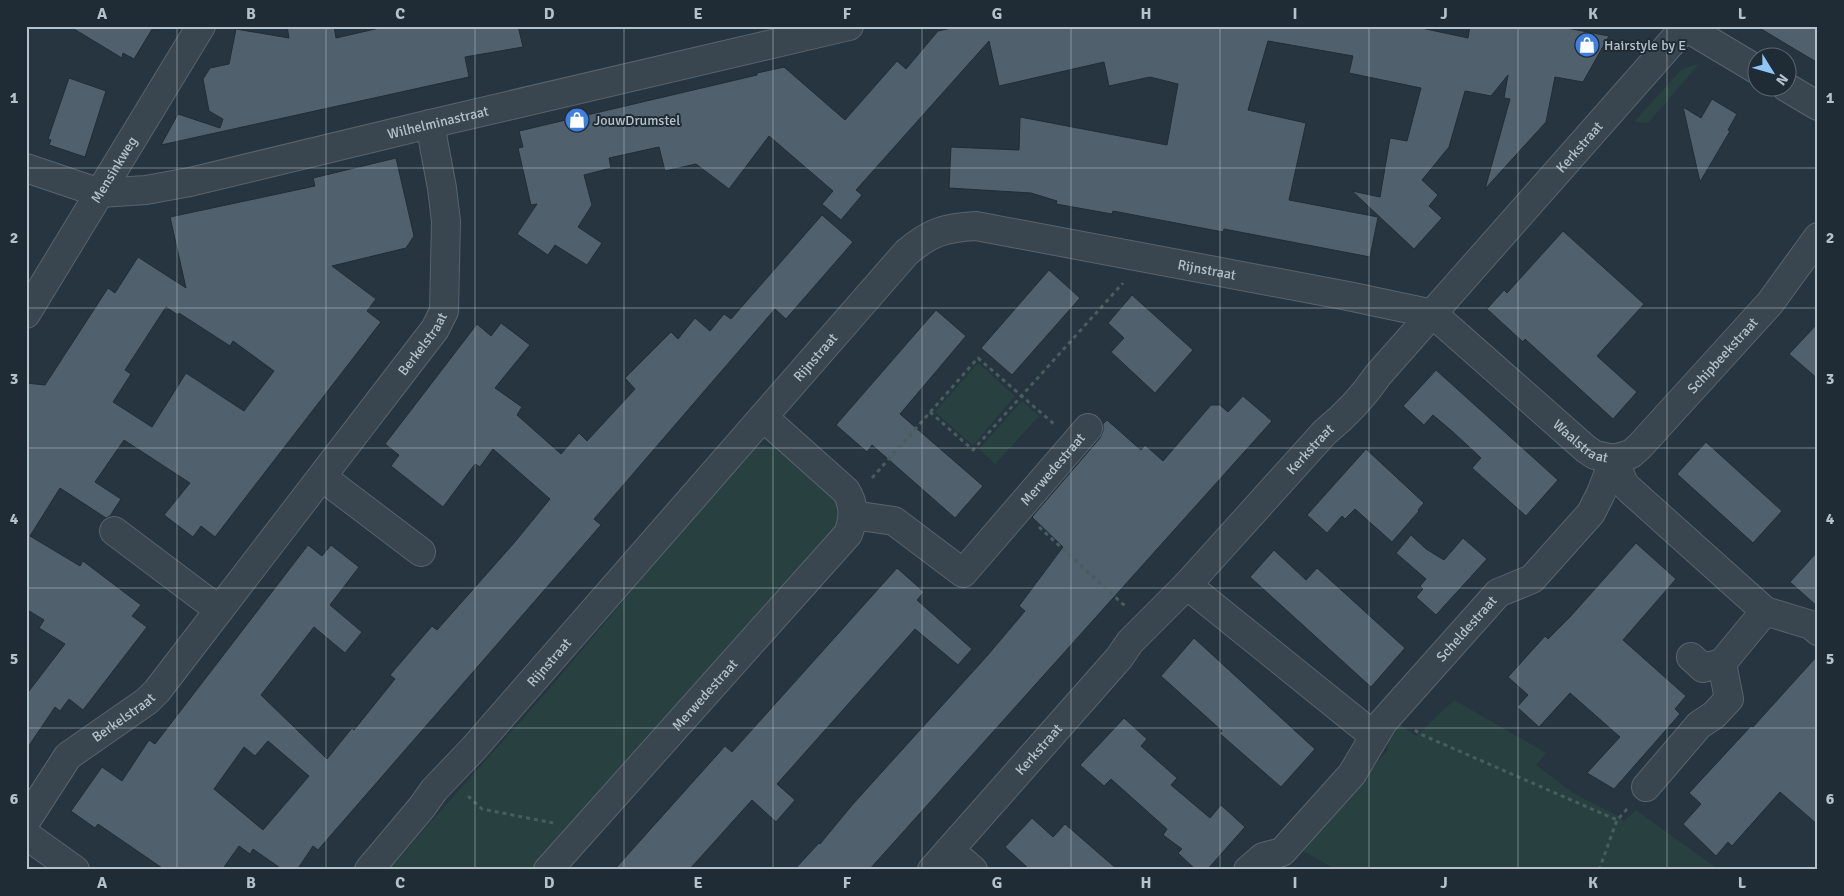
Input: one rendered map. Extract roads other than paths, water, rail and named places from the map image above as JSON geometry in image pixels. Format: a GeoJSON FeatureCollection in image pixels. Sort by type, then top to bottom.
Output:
{"type":"FeatureCollection","features":[{"type":"Feature","properties":{"kind":"street","name":"Mensinkweg"},"geometry":{"type":"LineString","coordinates":[[26,314],[201,26]]}},
{"type":"Feature","properties":{"kind":"street","name":"Wilhelminastraat"},"geometry":{"type":"LineString","coordinates":[[26,168],[100,193],[146,190],[190,182],[848,26]]}},
{"type":"Feature","properties":{"kind":"street"},"geometry":{"type":"LineString","coordinates":[[1686,26],[1746,63]]}},
{"type":"Feature","properties":{"kind":"street","name":"Kerkstraat"},"geometry":{"type":"LineString","coordinates":[[932,870],[1120,658],[1130,642],[1187,586],[1325,432],[1347,414],[1364,396],[1378,375],[1686,26]]}},
{"type":"Feature","properties":{"kind":"street"},"geometry":{"type":"LineString","coordinates":[[1796,93],[1818,106]]}},
{"type":"Feature","properties":{"kind":"street","name":"Berkelstraat"},"geometry":{"type":"LineString","coordinates":[[26,821],[68,756],[152,696],[435,329],[444,311],[446,221],[430,124]]}},
{"type":"Feature","properties":{"kind":"street","name":"Rijnstraat"},"geometry":{"type":"LineString","coordinates":[[369,870],[446,777],[474,748],[906,252],[921,240],[938,231],[976,226],[1338,294],[1433,314]]}},
{"type":"Feature","properties":{"kind":"street","name":"Schipbeekstraat"},"geometry":{"type":"LineString","coordinates":[[1614,459],[1631,454],[1640,446],[1770,304],[1818,237]]}},
{"type":"Feature","properties":{"kind":"street","name":"Waalstraat"},"geometry":{"type":"LineString","coordinates":[[1433,314],[1586,449],[1596,455],[1614,459],[1624,484],[1765,611],[1811,625],[1818,631]]}},
{"type":"Feature","properties":{"kind":"street"},"geometry":{"type":"LineString","coordinates":[[763,417],[840,485],[852,507]]}},
{"type":"Feature","properties":{"kind":"street","name":"Merwedestraat"},"geometry":{"type":"LineString","coordinates":[[548,870],[842,542],[848,534],[852,507],[894,521],[963,573],[1081,435]]}},
{"type":"Feature","properties":{"kind":"street","name":"Scheldestraat"},"geometry":{"type":"LineString","coordinates":[[1248,870],[1263,857],[1282,852],[1352,774],[1378,728],[1498,593],[1532,579],[1591,514],[1614,459]]}},
{"type":"Feature","properties":{"kind":"street"},"geometry":{"type":"LineString","coordinates":[[322,477],[421,552]]}},
{"type":"Feature","properties":{"kind":"street"},"geometry":{"type":"LineString","coordinates":[[114,531],[219,610]]}},
{"type":"Feature","properties":{"kind":"street"},"geometry":{"type":"LineString","coordinates":[[1187,586],[1378,728]]}},
{"type":"Feature","properties":{"kind":"street"},"geometry":{"type":"LineString","coordinates":[[1691,657],[1703,668],[1722,663],[1765,611]]}},
{"type":"Feature","properties":{"kind":"street"},"geometry":{"type":"LineString","coordinates":[[1646,787],[1699,725],[1714,715],[1729,699],[1722,663]]}},
{"type":"Feature","properties":{"kind":"street"},"geometry":{"type":"LineString","coordinates":[[26,836],[76,870]]}},
{"type":"Feature","properties":{"kind":"street"},"geometry":{"type":"LineString","coordinates":[[950,850],[973,870]]}},
{"type":"Feature","properties":{"kind":"place","name":"Hairstyle by E"},"geometry":{"type":"Point","coordinates":[1587,45]}},
{"type":"Feature","properties":{"kind":"place","name":"JouwDrumstel"},"geometry":{"type":"Point","coordinates":[577,120]}}]}
